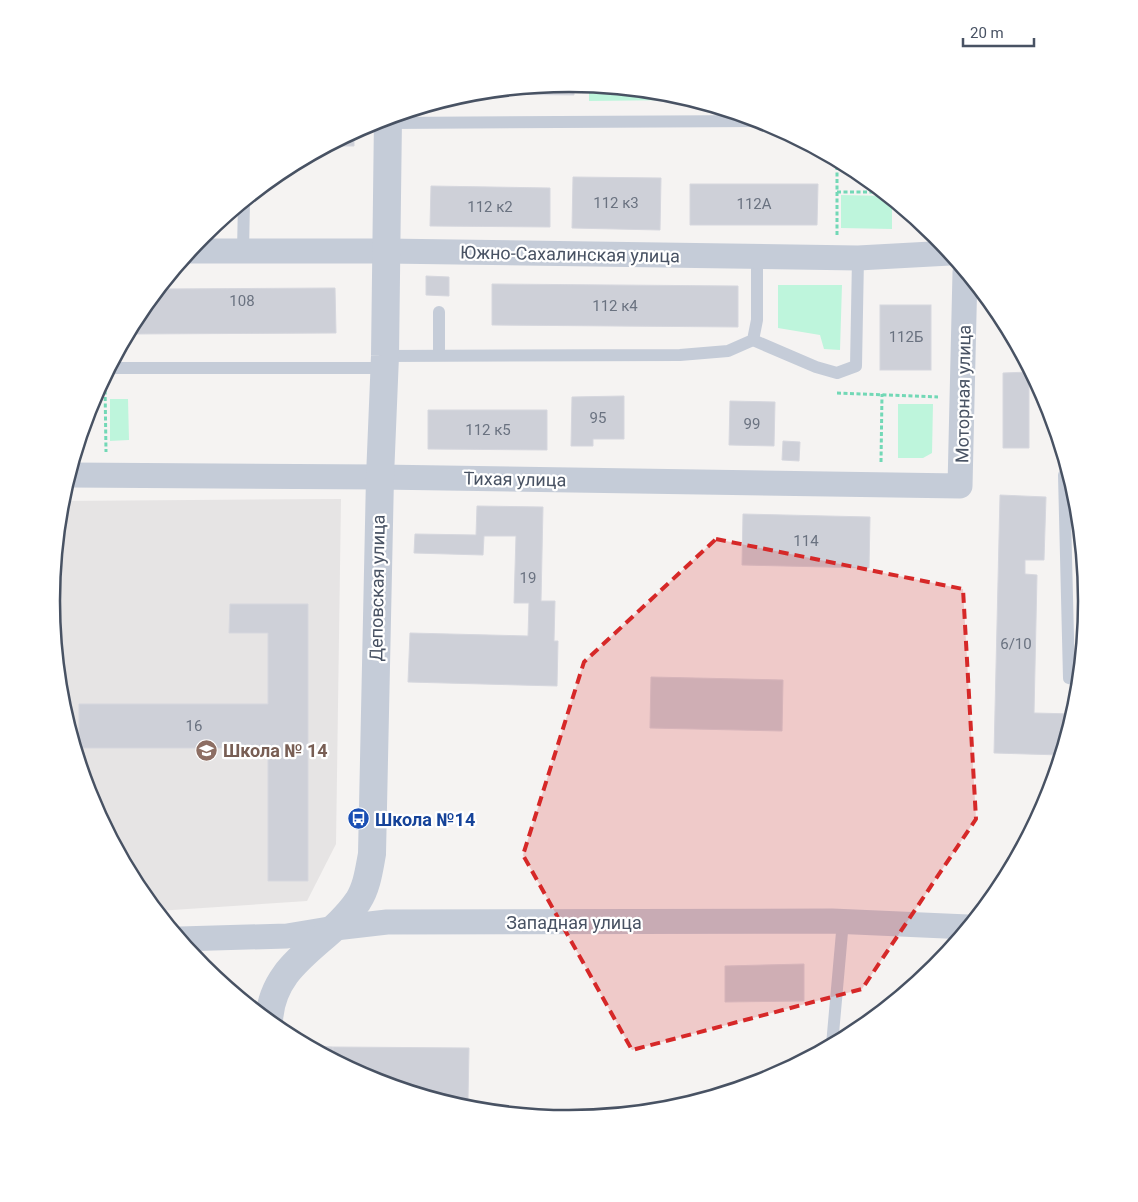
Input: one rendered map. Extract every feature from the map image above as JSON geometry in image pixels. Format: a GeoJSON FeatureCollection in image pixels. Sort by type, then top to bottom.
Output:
{"type":"FeatureCollection","features":[{"type":"Feature","properties":{"kind":"street","name":"Деповская улица"},"geometry":{"type":"LineString","coordinates":[[271,1013],[276,990],[290,966],[335,928],[358,901],[368,880],[372,854],[380,477],[385,362],[388,126]]}},
{"type":"Feature","properties":{"kind":"street","name":"Южно-Сахалинская улица"},"geometry":{"type":"LineString","coordinates":[[199,251],[386,251],[858,258],[941,253]]}},
{"type":"Feature","properties":{"kind":"street","name":"Моторная улица"},"geometry":{"type":"LineString","coordinates":[[960,486],[965,281]]}},
{"type":"Feature","properties":{"kind":"street","name":"Тихая улица"},"geometry":{"type":"LineString","coordinates":[[76,475],[380,477],[960,486]]}},
{"type":"Feature","properties":{"kind":"street","name":"Западная улица"},"geometry":{"type":"LineString","coordinates":[[188,939],[287,936],[387,922],[843,921],[961,926]]}},
{"type":"Feature","properties":{"kind":"lane"},"geometry":{"type":"LineString","coordinates":[[402,120],[738,121]]}},
{"type":"Feature","properties":{"kind":"lane"},"geometry":{"type":"LineString","coordinates":[[243,251],[244,209]]}},
{"type":"Feature","properties":{"kind":"lane"},"geometry":{"type":"LineString","coordinates":[[753,340],[756,320],[757,256]]}},
{"type":"Feature","properties":{"kind":"lane"},"geometry":{"type":"LineString","coordinates":[[116,368],[385,362],[439,355],[680,355],[728,351],[753,340],[816,367],[837,373],[856,366],[858,258]]}},
{"type":"Feature","properties":{"kind":"lane"},"geometry":{"type":"LineString","coordinates":[[439,312],[439,355]]}},
{"type":"Feature","properties":{"kind":"lane"},"geometry":{"type":"LineString","coordinates":[[1064,484],[1069,678],[1072,679]]}},
{"type":"Feature","properties":{"kind":"lane"},"geometry":{"type":"LineString","coordinates":[[833,1036],[843,921]]}},
{"type":"Feature","properties":{"kind":"path"},"geometry":{"type":"LineString","coordinates":[[836,243],[838,169]]}},
{"type":"Feature","properties":{"kind":"path"},"geometry":{"type":"LineString","coordinates":[[837,192],[872,192]]}},
{"type":"Feature","properties":{"kind":"path"},"geometry":{"type":"LineString","coordinates":[[105,392],[106,460]]}},
{"type":"Feature","properties":{"kind":"path"},"geometry":{"type":"LineString","coordinates":[[836,393],[939,397]]}},
{"type":"Feature","properties":{"kind":"path"},"geometry":{"type":"LineString","coordinates":[[881,470],[882,394]]}},
{"type":"Feature","properties":{"kind":"highlighted area"},"geometry":{"type":"Polygon","coordinates":[[[716,539],[963,589],[976,819],[862,989],[632,1050],[523,855],[584,662],[716,539]]]}},
{"type":"Feature","properties":{"kind":"shaded area","name":"Школа № 14"},"geometry":{"type":"Polygon","coordinates":[[[341,499],[336,844],[307,901],[165,910],[128,855],[112,826],[87,765],[77,733],[64,667],[60,601],[61,568],[64,535],[70,501],[341,499]]]}},
{"type":"Feature","properties":{"kind":"green space"},"geometry":{"type":"Polygon","coordinates":[[[589,93],[635,96],[658,100],[589,101],[589,93]]]}},
{"type":"Feature","properties":{"kind":"green space"},"geometry":{"type":"Polygon","coordinates":[[[841,195],[877,196],[892,208],[892,229],[841,228],[841,195]]]}},
{"type":"Feature","properties":{"kind":"green space"},"geometry":{"type":"Polygon","coordinates":[[[778,285],[842,285],[840,350],[824,349],[820,335],[778,328],[778,285]]]}},
{"type":"Feature","properties":{"kind":"green space"},"geometry":{"type":"Polygon","coordinates":[[[110,399],[128,399],[129,440],[110,441],[110,399]]]}},
{"type":"Feature","properties":{"kind":"green space"},"geometry":{"type":"Polygon","coordinates":[[[898,404],[933,404],[932,453],[923,458],[898,458],[898,404]]]}},
{"type":"Feature","properties":{"kind":"building"},"geometry":{"type":"Polygon","coordinates":[[[569,92],[574,92],[574,95],[521,94],[569,92]]]}},
{"type":"Feature","properties":{"kind":"building"},"geometry":{"type":"Polygon","coordinates":[[[354,140],[354,146],[340,146],[354,140]]]}},
{"type":"Feature","properties":{"kind":"building"},"geometry":{"type":"Polygon","coordinates":[[[573,177],[661,178],[660,230],[572,228],[573,177]]]}},
{"type":"Feature","properties":{"kind":"building"},"geometry":{"type":"Polygon","coordinates":[[[690,184],[818,184],[817,225],[690,225],[690,184]]]}},
{"type":"Feature","properties":{"kind":"building"},"geometry":{"type":"Polygon","coordinates":[[[431,186],[550,188],[550,227],[430,226],[431,186]]]}},
{"type":"Feature","properties":{"kind":"building"},"geometry":{"type":"Polygon","coordinates":[[[426,276],[449,277],[449,296],[426,295],[426,276]]]}},
{"type":"Feature","properties":{"kind":"building"},"geometry":{"type":"Polygon","coordinates":[[[492,284],[738,286],[738,327],[492,325],[492,284]]]}},
{"type":"Feature","properties":{"kind":"building"},"geometry":{"type":"Polygon","coordinates":[[[335,288],[336,333],[136,334],[167,289],[335,288]]]}},
{"type":"Feature","properties":{"kind":"building"},"geometry":{"type":"Polygon","coordinates":[[[880,305],[931,305],[931,370],[880,370],[880,305]]]}},
{"type":"Feature","properties":{"kind":"building"},"geometry":{"type":"Polygon","coordinates":[[[1024,372],[1029,383],[1029,448],[1003,448],[1003,373],[1024,372]]]}},
{"type":"Feature","properties":{"kind":"building"},"geometry":{"type":"Polygon","coordinates":[[[624,396],[624,439],[593,439],[593,446],[571,446],[572,397],[624,396]]]}},
{"type":"Feature","properties":{"kind":"building"},"geometry":{"type":"Polygon","coordinates":[[[730,401],[775,402],[774,446],[729,445],[730,401]]]}},
{"type":"Feature","properties":{"kind":"building"},"geometry":{"type":"Polygon","coordinates":[[[428,410],[547,410],[547,450],[428,449],[428,410]]]}},
{"type":"Feature","properties":{"kind":"building"},"geometry":{"type":"Polygon","coordinates":[[[783,441],[800,442],[799,461],[782,460],[783,441]]]}},
{"type":"Feature","properties":{"kind":"building"},"geometry":{"type":"Polygon","coordinates":[[[1000,495],[1046,497],[1044,560],[1025,560],[1025,574],[1037,575],[1034,713],[1065,714],[1054,755],[994,753],[1000,495]]]}},
{"type":"Feature","properties":{"kind":"building"},"geometry":{"type":"Polygon","coordinates":[[[477,506],[543,507],[541,601],[555,601],[554,641],[558,641],[557,686],[408,682],[410,633],[528,636],[529,603],[514,603],[516,536],[484,536],[483,555],[414,553],[415,534],[476,535],[477,506]]]}},
{"type":"Feature","properties":{"kind":"building"},"geometry":{"type":"Polygon","coordinates":[[[743,514],[870,517],[869,568],[742,565],[743,514]]]}},
{"type":"Feature","properties":{"kind":"building"},"geometry":{"type":"Polygon","coordinates":[[[230,604],[308,604],[308,881],[268,881],[268,748],[82,748],[79,739],[79,704],[268,704],[268,633],[229,633],[230,604]]]}},
{"type":"Feature","properties":{"kind":"building"},"geometry":{"type":"Polygon","coordinates":[[[651,677],[783,680],[782,731],[650,728],[651,677]]]}},
{"type":"Feature","properties":{"kind":"building"},"geometry":{"type":"Polygon","coordinates":[[[804,964],[804,1001],[725,1002],[725,966],[804,964]]]}},
{"type":"Feature","properties":{"kind":"building"},"geometry":{"type":"Polygon","coordinates":[[[323,1047],[333,1047],[333,1052],[323,1047]]]}},
{"type":"Feature","properties":{"kind":"building"},"geometry":{"type":"Polygon","coordinates":[[[333,1047],[469,1048],[468,1099],[437,1093],[405,1083],[333,1052],[333,1047]]]}},
{"type":"Feature","properties":{"kind":"place","name":"Школа № 14"},"geometry":{"type":"Point","coordinates":[207,750]}},
{"type":"Feature","properties":{"kind":"place","name":"Школа №14"},"geometry":{"type":"Point","coordinates":[359,819]}}]}
